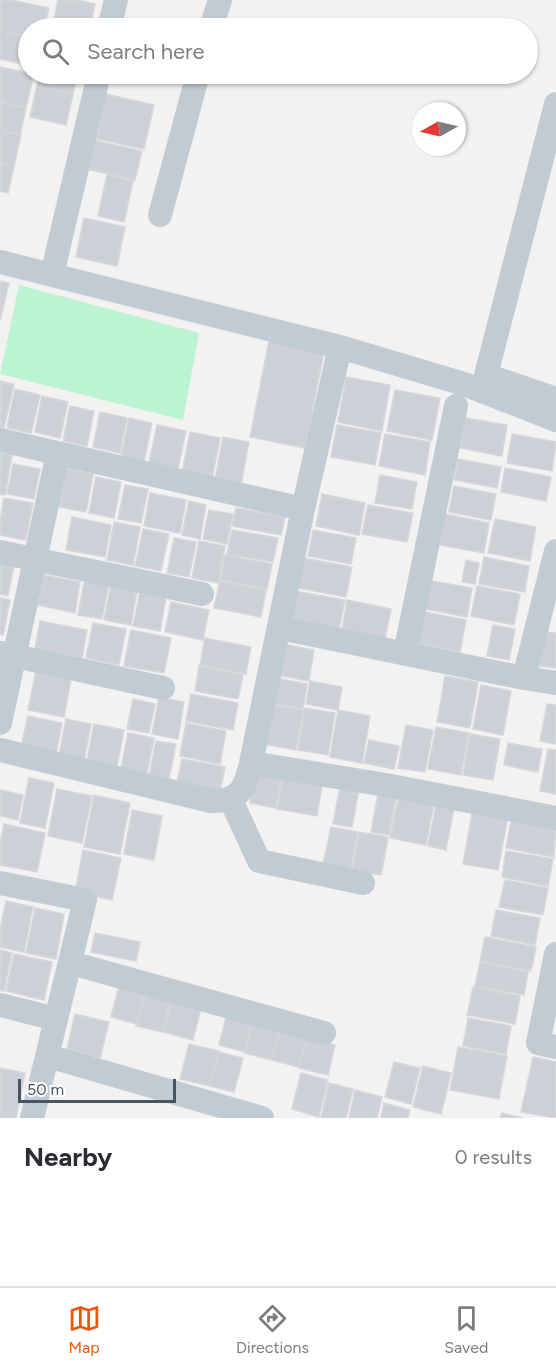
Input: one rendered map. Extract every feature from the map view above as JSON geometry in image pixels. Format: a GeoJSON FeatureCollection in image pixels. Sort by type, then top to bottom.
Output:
{"type":"FeatureCollection","features":[{"type":"Feature","properties":{"kind":"street"},"geometry":{"type":"LineString","coordinates":[[112,18],[116,0]]}},
{"type":"Feature","properties":{"kind":"street"},"geometry":{"type":"LineString","coordinates":[[214,18],[220,0]]}},
{"type":"Feature","properties":{"kind":"street"},"geometry":{"type":"LineString","coordinates":[[52,275],[97,84]]}},
{"type":"Feature","properties":{"kind":"street"},"geometry":{"type":"LineString","coordinates":[[160,214],[195,84]]}},
{"type":"Feature","properties":{"kind":"street"},"geometry":{"type":"LineString","coordinates":[[556,104],[486,375],[556,399]]}},
{"type":"Feature","properties":{"kind":"street"},"geometry":{"type":"LineString","coordinates":[[0,262],[340,347],[464,384],[556,420]]}},
{"type":"Feature","properties":{"kind":"street"},"geometry":{"type":"LineString","coordinates":[[0,750],[211,801],[226,801],[239,792],[247,780],[251,763],[303,509],[340,347]]}},
{"type":"Feature","properties":{"kind":"street"},"geometry":{"type":"LineString","coordinates":[[405,653],[456,406]]}},
{"type":"Feature","properties":{"kind":"street"},"geometry":{"type":"LineString","coordinates":[[0,440],[303,509]]}},
{"type":"Feature","properties":{"kind":"street"},"geometry":{"type":"LineString","coordinates":[[0,723],[7,654],[35,559],[58,453]]}},
{"type":"Feature","properties":{"kind":"street"},"geometry":{"type":"LineString","coordinates":[[524,678],[556,551]]}},
{"type":"Feature","properties":{"kind":"street"},"geometry":{"type":"LineString","coordinates":[[0,552],[202,594]]}},
{"type":"Feature","properties":{"kind":"street"},"geometry":{"type":"LineString","coordinates":[[280,628],[556,683]]}},
{"type":"Feature","properties":{"kind":"street"},"geometry":{"type":"LineString","coordinates":[[7,654],[163,688]]}},
{"type":"Feature","properties":{"kind":"street"},"geometry":{"type":"LineString","coordinates":[[251,763],[386,785],[556,818]]}},
{"type":"Feature","properties":{"kind":"street"},"geometry":{"type":"LineString","coordinates":[[230,798],[259,861],[363,884]]}},
{"type":"Feature","properties":{"kind":"street"},"geometry":{"type":"LineString","coordinates":[[0,883],[85,900],[32,1118]]}},
{"type":"Feature","properties":{"kind":"street"},"geometry":{"type":"LineString","coordinates":[[556,954],[538,1043],[556,1047]]}},
{"type":"Feature","properties":{"kind":"street"},"geometry":{"type":"LineString","coordinates":[[71,963],[324,1032]]}},
{"type":"Feature","properties":{"kind":"street"},"geometry":{"type":"LineString","coordinates":[[0,1005],[56,1019]]}},
{"type":"Feature","properties":{"kind":"street"},"geometry":{"type":"LineString","coordinates":[[48,1056],[262,1118]]}},
{"type":"Feature","properties":{"kind":"green space"},"geometry":{"type":"Polygon","coordinates":[[[19,285],[199,333],[183,420],[0,374],[19,285]]]}},
{"type":"Feature","properties":{"kind":"building"},"geometry":{"type":"Polygon","coordinates":[[[0,0],[49,8],[46,18],[18,18],[18,35],[0,31],[0,0]]]}},
{"type":"Feature","properties":{"kind":"building"},"geometry":{"type":"Polygon","coordinates":[[[58,0],[78,0],[95,4],[92,18],[54,18],[58,0]]]}},
{"type":"Feature","properties":{"kind":"building"},"geometry":{"type":"Polygon","coordinates":[[[0,31],[18,35],[18,63],[0,59],[0,31]]]}},
{"type":"Feature","properties":{"kind":"building"},"geometry":{"type":"Polygon","coordinates":[[[0,67],[18,71],[18,84],[32,84],[26,108],[0,102],[0,67]]]}},
{"type":"Feature","properties":{"kind":"building"},"geometry":{"type":"Polygon","coordinates":[[[38,84],[76,84],[73,94],[37,86],[38,84]]]}},
{"type":"Feature","properties":{"kind":"building"},"geometry":{"type":"Polygon","coordinates":[[[37,86],[73,94],[66,125],[30,117],[37,86]]]}},
{"type":"Feature","properties":{"kind":"building"},"geometry":{"type":"Polygon","coordinates":[[[106,94],[154,105],[144,149],[97,139],[106,94]]]}},
{"type":"Feature","properties":{"kind":"building"},"geometry":{"type":"Polygon","coordinates":[[[0,102],[26,108],[20,135],[0,130],[0,102]]]}},
{"type":"Feature","properties":{"kind":"building"},"geometry":{"type":"Polygon","coordinates":[[[0,130],[21,135],[14,166],[0,163],[0,130]]]}},
{"type":"Feature","properties":{"kind":"building"},"geometry":{"type":"Polygon","coordinates":[[[92,140],[142,151],[135,180],[86,169],[92,140]]]}},
{"type":"Feature","properties":{"kind":"building"},"geometry":{"type":"Polygon","coordinates":[[[0,163],[14,166],[8,193],[0,191],[0,163]]]}},
{"type":"Feature","properties":{"kind":"building"},"geometry":{"type":"Polygon","coordinates":[[[107,175],[133,181],[124,222],[98,216],[107,175]]]}},
{"type":"Feature","properties":{"kind":"building"},"geometry":{"type":"Polygon","coordinates":[[[84,218],[125,227],[117,266],[76,257],[84,218]]]}},
{"type":"Feature","properties":{"kind":"building"},"geometry":{"type":"Polygon","coordinates":[[[0,281],[9,283],[0,321],[0,281]]]}},
{"type":"Feature","properties":{"kind":"building"},"geometry":{"type":"Polygon","coordinates":[[[269,341],[324,352],[305,448],[250,437],[269,341]]]}},
{"type":"Feature","properties":{"kind":"building"},"geometry":{"type":"Polygon","coordinates":[[[346,377],[390,385],[382,431],[338,422],[346,377]]]}},
{"type":"Feature","properties":{"kind":"building"},"geometry":{"type":"Polygon","coordinates":[[[0,381],[14,384],[4,428],[0,427],[0,381]]]}},
{"type":"Feature","properties":{"kind":"building"},"geometry":{"type":"Polygon","coordinates":[[[15,389],[40,395],[31,433],[7,428],[15,389]]]}},
{"type":"Feature","properties":{"kind":"building"},"geometry":{"type":"Polygon","coordinates":[[[395,390],[440,398],[432,440],[387,431],[395,390]]]}},
{"type":"Feature","properties":{"kind":"building"},"geometry":{"type":"Polygon","coordinates":[[[42,396],[68,402],[60,438],[35,432],[42,396]]]}},
{"type":"Feature","properties":{"kind":"building"},"geometry":{"type":"Polygon","coordinates":[[[70,406],[94,411],[87,446],[63,441],[70,406]]]}},
{"type":"Feature","properties":{"kind":"building"},"geometry":{"type":"Polygon","coordinates":[[[100,412],[127,418],[120,453],[93,447],[100,412]]]}},
{"type":"Feature","properties":{"kind":"building"},"geometry":{"type":"Polygon","coordinates":[[[129,418],[152,423],[144,462],[121,457],[129,418]]]}},
{"type":"Feature","properties":{"kind":"building"},"geometry":{"type":"Polygon","coordinates":[[[466,418],[507,425],[502,456],[460,448],[466,418]]]}},
{"type":"Feature","properties":{"kind":"building"},"geometry":{"type":"Polygon","coordinates":[[[157,425],[186,431],[178,469],[149,463],[157,425]]]}},
{"type":"Feature","properties":{"kind":"building"},"geometry":{"type":"Polygon","coordinates":[[[337,425],[381,433],[375,465],[331,457],[337,425]]]}},
{"type":"Feature","properties":{"kind":"building"},"geometry":{"type":"Polygon","coordinates":[[[190,432],[220,438],[212,479],[182,473],[190,432]]]}},
{"type":"Feature","properties":{"kind":"building"},"geometry":{"type":"Polygon","coordinates":[[[385,434],[430,442],[425,475],[379,466],[385,434]]]}},
{"type":"Feature","properties":{"kind":"building"},"geometry":{"type":"Polygon","coordinates":[[[512,434],[556,442],[552,471],[507,463],[512,434]]]}},
{"type":"Feature","properties":{"kind":"building"},"geometry":{"type":"Polygon","coordinates":[[[223,437],[249,442],[241,485],[215,480],[223,437]]]}},
{"type":"Feature","properties":{"kind":"building"},"geometry":{"type":"Polygon","coordinates":[[[0,453],[12,455],[5,495],[0,494],[0,453]]]}},
{"type":"Feature","properties":{"kind":"building"},"geometry":{"type":"Polygon","coordinates":[[[458,459],[501,467],[497,488],[454,480],[458,459]]]}},
{"type":"Feature","properties":{"kind":"building"},"geometry":{"type":"Polygon","coordinates":[[[13,464],[40,469],[34,499],[7,494],[13,464]]]}},
{"type":"Feature","properties":{"kind":"building"},"geometry":{"type":"Polygon","coordinates":[[[66,468],[93,474],[86,512],[59,507],[66,468]]]}},
{"type":"Feature","properties":{"kind":"building"},"geometry":{"type":"Polygon","coordinates":[[[505,468],[551,477],[546,501],[501,492],[505,468]]]}},
{"type":"Feature","properties":{"kind":"building"},"geometry":{"type":"Polygon","coordinates":[[[380,475],[417,482],[412,509],[375,503],[380,475]]]}},
{"type":"Feature","properties":{"kind":"building"},"geometry":{"type":"Polygon","coordinates":[[[96,477],[121,482],[114,518],[89,513],[96,477]]]}},
{"type":"Feature","properties":{"kind":"building"},"geometry":{"type":"Polygon","coordinates":[[[125,485],[148,489],[141,523],[118,519],[125,485]]]}},
{"type":"Feature","properties":{"kind":"building"},"geometry":{"type":"Polygon","coordinates":[[[454,486],[496,494],[491,520],[449,512],[454,486]]]}},
{"type":"Feature","properties":{"kind":"building"},"geometry":{"type":"Polygon","coordinates":[[[150,493],[186,500],[180,533],[144,526],[150,493]]]}},
{"type":"Feature","properties":{"kind":"building"},"geometry":{"type":"Polygon","coordinates":[[[322,494],[365,503],[359,535],[316,526],[322,494]]]}},
{"type":"Feature","properties":{"kind":"building"},"geometry":{"type":"Polygon","coordinates":[[[4,498],[33,503],[26,540],[0,535],[4,498]]]}},
{"type":"Feature","properties":{"kind":"building"},"geometry":{"type":"Polygon","coordinates":[[[189,501],[206,505],[200,539],[182,535],[189,501]]]}},
{"type":"Feature","properties":{"kind":"building"},"geometry":{"type":"Polygon","coordinates":[[[368,505],[413,513],[407,542],[362,534],[368,505]]]}},
{"type":"Feature","properties":{"kind":"building"},"geometry":{"type":"Polygon","coordinates":[[[236,508],[285,517],[281,535],[232,526],[236,508]]]}},
{"type":"Feature","properties":{"kind":"building"},"geometry":{"type":"Polygon","coordinates":[[[209,510],[233,514],[227,544],[203,539],[209,510]]]}},
{"type":"Feature","properties":{"kind":"building"},"geometry":{"type":"Polygon","coordinates":[[[445,514],[489,523],[484,553],[439,545],[445,514]]]}},
{"type":"Feature","properties":{"kind":"building"},"geometry":{"type":"Polygon","coordinates":[[[72,517],[111,525],[105,557],[66,550],[72,517]]]}},
{"type":"Feature","properties":{"kind":"building"},"geometry":{"type":"Polygon","coordinates":[[[495,519],[536,527],[530,561],[488,553],[495,519]]]}},
{"type":"Feature","properties":{"kind":"building"},"geometry":{"type":"Polygon","coordinates":[[[114,522],[140,527],[133,565],[107,560],[114,522]]]}},
{"type":"Feature","properties":{"kind":"building"},"geometry":{"type":"Polygon","coordinates":[[[143,529],[169,534],[161,571],[135,566],[143,529]]]}},
{"type":"Feature","properties":{"kind":"building"},"geometry":{"type":"Polygon","coordinates":[[[232,530],[278,538],[273,562],[227,554],[232,530]]]}},
{"type":"Feature","properties":{"kind":"building"},"geometry":{"type":"Polygon","coordinates":[[[313,530],[356,538],[351,564],[308,556],[313,530]]]}},
{"type":"Feature","properties":{"kind":"building"},"geometry":{"type":"Polygon","coordinates":[[[174,538],[196,542],[189,577],[167,573],[174,538]]]}},
{"type":"Feature","properties":{"kind":"building"},"geometry":{"type":"Polygon","coordinates":[[[199,541],[225,546],[218,583],[192,578],[199,541]]]}},
{"type":"Feature","properties":{"kind":"building"},"geometry":{"type":"Polygon","coordinates":[[[225,555],[272,564],[267,589],[220,580],[225,555]]]}},
{"type":"Feature","properties":{"kind":"building"},"geometry":{"type":"Polygon","coordinates":[[[484,557],[529,566],[525,592],[479,584],[484,557]]]}},
{"type":"Feature","properties":{"kind":"building"},"geometry":{"type":"Polygon","coordinates":[[[0,558],[15,560],[8,596],[0,594],[0,558]]]}},
{"type":"Feature","properties":{"kind":"building"},"geometry":{"type":"Polygon","coordinates":[[[304,558],[352,567],[346,597],[298,588],[304,558]]]}},
{"type":"Feature","properties":{"kind":"building"},"geometry":{"type":"Polygon","coordinates":[[[466,560],[479,563],[475,584],[462,582],[466,560]]]}},
{"type":"Feature","properties":{"kind":"building"},"geometry":{"type":"Polygon","coordinates":[[[44,575],[80,582],[75,613],[38,605],[44,575]]]}},
{"type":"Feature","properties":{"kind":"building"},"geometry":{"type":"Polygon","coordinates":[[[85,578],[109,583],[102,619],[78,615],[85,578]]]}},
{"type":"Feature","properties":{"kind":"building"},"geometry":{"type":"Polygon","coordinates":[[[426,580],[472,588],[467,617],[421,608],[426,580]]]}},
{"type":"Feature","properties":{"kind":"building"},"geometry":{"type":"Polygon","coordinates":[[[220,581],[266,590],[261,617],[214,608],[220,581]]]}},
{"type":"Feature","properties":{"kind":"building"},"geometry":{"type":"Polygon","coordinates":[[[111,585],[137,590],[131,625],[104,620],[111,585]]]}},
{"type":"Feature","properties":{"kind":"building"},"geometry":{"type":"Polygon","coordinates":[[[477,586],[520,594],[514,625],[471,616],[477,586]]]}},
{"type":"Feature","properties":{"kind":"building"},"geometry":{"type":"Polygon","coordinates":[[[295,591],[345,600],[339,630],[290,621],[295,591]]]}},
{"type":"Feature","properties":{"kind":"building"},"geometry":{"type":"Polygon","coordinates":[[[140,592],[166,597],[160,631],[133,626],[140,592]]]}},
{"type":"Feature","properties":{"kind":"building"},"geometry":{"type":"Polygon","coordinates":[[[0,598],[10,600],[3,635],[0,635],[0,598]]]}},
{"type":"Feature","properties":{"kind":"building"},"geometry":{"type":"Polygon","coordinates":[[[347,600],[391,609],[385,639],[342,631],[347,600]]]}},
{"type":"Feature","properties":{"kind":"building"},"geometry":{"type":"Polygon","coordinates":[[[171,602],[209,610],[203,640],[165,632],[171,602]]]}},
{"type":"Feature","properties":{"kind":"building"},"geometry":{"type":"Polygon","coordinates":[[[420,611],[466,620],[460,652],[414,643],[420,611]]]}},
{"type":"Feature","properties":{"kind":"building"},"geometry":{"type":"Polygon","coordinates":[[[40,621],[87,630],[82,658],[35,649],[40,621]]]}},
{"type":"Feature","properties":{"kind":"building"},"geometry":{"type":"Polygon","coordinates":[[[93,623],[126,629],[119,665],[86,658],[93,623]]]}},
{"type":"Feature","properties":{"kind":"building"},"geometry":{"type":"Polygon","coordinates":[[[493,625],[515,629],[509,660],[487,656],[493,625]]]}},
{"type":"Feature","properties":{"kind":"building"},"geometry":{"type":"Polygon","coordinates":[[[131,630],[171,638],[164,673],[124,666],[131,630]]]}},
{"type":"Feature","properties":{"kind":"building"},"geometry":{"type":"Polygon","coordinates":[[[545,632],[556,633],[556,668],[540,666],[545,632]]]}},
{"type":"Feature","properties":{"kind":"building"},"geometry":{"type":"Polygon","coordinates":[[[205,638],[251,647],[246,674],[200,665],[205,638]]]}},
{"type":"Feature","properties":{"kind":"building"},"geometry":{"type":"Polygon","coordinates":[[[283,644],[314,650],[309,681],[277,675],[283,644]]]}},
{"type":"Feature","properties":{"kind":"building"},"geometry":{"type":"Polygon","coordinates":[[[199,666],[243,675],[238,699],[195,691],[199,666]]]}},
{"type":"Feature","properties":{"kind":"building"},"geometry":{"type":"Polygon","coordinates":[[[36,671],[71,678],[64,717],[28,710],[36,671]]]}},
{"type":"Feature","properties":{"kind":"building"},"geometry":{"type":"Polygon","coordinates":[[[445,676],[478,682],[470,728],[437,722],[445,676]]]}},
{"type":"Feature","properties":{"kind":"building"},"geometry":{"type":"Polygon","coordinates":[[[276,678],[307,684],[303,709],[271,703],[276,678]]]}},
{"type":"Feature","properties":{"kind":"building"},"geometry":{"type":"Polygon","coordinates":[[[310,681],[342,687],[338,710],[306,704],[310,681]]]}},
{"type":"Feature","properties":{"kind":"building"},"geometry":{"type":"Polygon","coordinates":[[[481,685],[511,691],[503,735],[473,729],[481,685]]]}},
{"type":"Feature","properties":{"kind":"building"},"geometry":{"type":"Polygon","coordinates":[[[191,694],[238,703],[233,730],[186,721],[191,694]]]}},
{"type":"Feature","properties":{"kind":"building"},"geometry":{"type":"Polygon","coordinates":[[[159,697],[184,702],[178,739],[152,734],[159,697]]]}},
{"type":"Feature","properties":{"kind":"building"},"geometry":{"type":"Polygon","coordinates":[[[133,699],[155,704],[149,733],[127,729],[133,699]]]}},
{"type":"Feature","properties":{"kind":"building"},"geometry":{"type":"Polygon","coordinates":[[[270,704],[304,710],[296,750],[263,744],[270,704]]]}},
{"type":"Feature","properties":{"kind":"building"},"geometry":{"type":"Polygon","coordinates":[[[547,704],[556,705],[556,744],[540,741],[547,704]]]}},
{"type":"Feature","properties":{"kind":"building"},"geometry":{"type":"Polygon","coordinates":[[[305,708],[335,713],[328,755],[298,750],[305,708]]]}},
{"type":"Feature","properties":{"kind":"building"},"geometry":{"type":"Polygon","coordinates":[[[338,710],[370,716],[362,763],[330,757],[338,710]]]}},
{"type":"Feature","properties":{"kind":"building"},"geometry":{"type":"Polygon","coordinates":[[[28,716],[62,723],[56,754],[21,747],[28,716]]]}},
{"type":"Feature","properties":{"kind":"building"},"geometry":{"type":"Polygon","coordinates":[[[66,719],[91,724],[84,761],[59,756],[66,719]]]}},
{"type":"Feature","properties":{"kind":"building"},"geometry":{"type":"Polygon","coordinates":[[[186,723],[226,731],[220,764],[180,756],[186,723]]]}},
{"type":"Feature","properties":{"kind":"building"},"geometry":{"type":"Polygon","coordinates":[[[94,724],[124,730],[116,771],[86,766],[94,724]]]}},
{"type":"Feature","properties":{"kind":"building"},"geometry":{"type":"Polygon","coordinates":[[[406,725],[433,730],[425,772],[398,768],[406,725]]]}},
{"type":"Feature","properties":{"kind":"building"},"geometry":{"type":"Polygon","coordinates":[[[436,727],[469,733],[461,775],[428,769],[436,727]]]}},
{"type":"Feature","properties":{"kind":"building"},"geometry":{"type":"Polygon","coordinates":[[[128,733],[154,738],[146,778],[120,774],[128,733]]]}},
{"type":"Feature","properties":{"kind":"building"},"geometry":{"type":"Polygon","coordinates":[[[470,734],[500,739],[493,780],[463,775],[470,734]]]}},
{"type":"Feature","properties":{"kind":"building"},"geometry":{"type":"Polygon","coordinates":[[[369,740],[399,746],[394,769],[364,763],[369,740]]]}},
{"type":"Feature","properties":{"kind":"building"},"geometry":{"type":"Polygon","coordinates":[[[156,741],[176,744],[168,784],[148,781],[156,741]]]}},
{"type":"Feature","properties":{"kind":"building"},"geometry":{"type":"Polygon","coordinates":[[[508,743],[542,749],[538,772],[504,765],[508,743]]]}},
{"type":"Feature","properties":{"kind":"building"},"geometry":{"type":"Polygon","coordinates":[[[548,749],[556,750],[556,794],[540,791],[548,749]]]}},
{"type":"Feature","properties":{"kind":"building"},"geometry":{"type":"Polygon","coordinates":[[[182,759],[225,767],[219,796],[176,787],[182,759]]]}},
{"type":"Feature","properties":{"kind":"building"},"geometry":{"type":"Polygon","coordinates":[[[256,773],[282,778],[276,808],[250,803],[256,773]]]}},
{"type":"Feature","properties":{"kind":"building"},"geometry":{"type":"Polygon","coordinates":[[[29,778],[54,783],[45,828],[20,823],[29,778]]]}},
{"type":"Feature","properties":{"kind":"building"},"geometry":{"type":"Polygon","coordinates":[[[283,778],[322,785],[317,816],[277,809],[283,778]]]}},
{"type":"Feature","properties":{"kind":"building"},"geometry":{"type":"Polygon","coordinates":[[[340,786],[359,789],[352,827],[333,824],[340,786]]]}},
{"type":"Feature","properties":{"kind":"building"},"geometry":{"type":"Polygon","coordinates":[[[57,789],[92,796],[82,843],[48,836],[57,789]]]}},
{"type":"Feature","properties":{"kind":"building"},"geometry":{"type":"Polygon","coordinates":[[[0,790],[23,795],[18,820],[0,816],[0,790]]]}},
{"type":"Feature","properties":{"kind":"building"},"geometry":{"type":"Polygon","coordinates":[[[378,794],[396,797],[389,835],[371,832],[378,794]]]}},
{"type":"Feature","properties":{"kind":"building"},"geometry":{"type":"Polygon","coordinates":[[[94,795],[130,803],[120,854],[84,847],[94,795]]]}},
{"type":"Feature","properties":{"kind":"building"},"geometry":{"type":"Polygon","coordinates":[[[398,797],[434,803],[426,845],[390,838],[398,797]]]}},
{"type":"Feature","properties":{"kind":"building"},"geometry":{"type":"Polygon","coordinates":[[[436,805],[454,808],[446,850],[428,846],[436,805]]]}},
{"type":"Feature","properties":{"kind":"building"},"geometry":{"type":"Polygon","coordinates":[[[473,808],[508,815],[498,870],[463,864],[473,808]]]}},
{"type":"Feature","properties":{"kind":"building"},"geometry":{"type":"Polygon","coordinates":[[[132,810],[162,816],[154,860],[124,854],[132,810]]]}},
{"type":"Feature","properties":{"kind":"building"},"geometry":{"type":"Polygon","coordinates":[[[512,816],[556,825],[554,857],[506,848],[512,816]]]}},
{"type":"Feature","properties":{"kind":"building"},"geometry":{"type":"Polygon","coordinates":[[[4,824],[45,833],[37,872],[0,865],[0,844],[4,824]]]}},
{"type":"Feature","properties":{"kind":"building"},"geometry":{"type":"Polygon","coordinates":[[[331,827],[358,832],[351,869],[323,864],[331,827]]]}},
{"type":"Feature","properties":{"kind":"building"},"geometry":{"type":"Polygon","coordinates":[[[359,832],[388,837],[381,875],[352,870],[359,832]]]}},
{"type":"Feature","properties":{"kind":"building"},"geometry":{"type":"Polygon","coordinates":[[[83,850],[121,858],[112,900],[75,893],[83,850]]]}},
{"type":"Feature","properties":{"kind":"building"},"geometry":{"type":"Polygon","coordinates":[[[506,851],[553,859],[548,886],[502,877],[506,851]]]}},
{"type":"Feature","properties":{"kind":"building"},"geometry":{"type":"Polygon","coordinates":[[[505,880],[548,888],[543,915],[499,907],[505,880]]]}},
{"type":"Feature","properties":{"kind":"building"},"geometry":{"type":"Polygon","coordinates":[[[6,901],[33,907],[24,952],[0,947],[0,930],[6,901]]]}},
{"type":"Feature","properties":{"kind":"building"},"geometry":{"type":"Polygon","coordinates":[[[35,908],[64,914],[56,959],[26,953],[35,908]]]}},
{"type":"Feature","properties":{"kind":"building"},"geometry":{"type":"Polygon","coordinates":[[[496,910],[540,918],[535,945],[491,936],[496,910]]]}},
{"type":"Feature","properties":{"kind":"building"},"geometry":{"type":"Polygon","coordinates":[[[95,933],[140,942],[136,961],[91,952],[95,933]]]}},
{"type":"Feature","properties":{"kind":"building"},"geometry":{"type":"Polygon","coordinates":[[[485,937],[536,947],[531,971],[480,961],[485,937]]]}},
{"type":"Feature","properties":{"kind":"building"},"geometry":{"type":"Polygon","coordinates":[[[0,950],[12,953],[4,991],[0,990],[0,950]]]}},
{"type":"Feature","properties":{"kind":"building"},"geometry":{"type":"Polygon","coordinates":[[[14,954],[52,962],[44,1000],[6,991],[14,954]]]}},
{"type":"Feature","properties":{"kind":"building"},"geometry":{"type":"Polygon","coordinates":[[[480,962],[528,972],[524,995],[475,986],[480,962]]]}},
{"type":"Feature","properties":{"kind":"building"},"geometry":{"type":"Polygon","coordinates":[[[120,982],[146,989],[137,1024],[111,1017],[120,982]]]}},
{"type":"Feature","properties":{"kind":"building"},"geometry":{"type":"Polygon","coordinates":[[[473,987],[520,996],[515,1024],[467,1015],[473,987]]]}},
{"type":"Feature","properties":{"kind":"building"},"geometry":{"type":"Polygon","coordinates":[[[146,989],[173,996],[163,1032],[136,1026],[146,989]]]}},
{"type":"Feature","properties":{"kind":"building"},"geometry":{"type":"Polygon","coordinates":[[[171,1000],[201,1008],[193,1040],[163,1032],[171,1000]]]}},
{"type":"Feature","properties":{"kind":"building"},"geometry":{"type":"Polygon","coordinates":[[[227,1013],[253,1020],[245,1052],[219,1045],[227,1013]]]}},
{"type":"Feature","properties":{"kind":"building"},"geometry":{"type":"Polygon","coordinates":[[[75,1014],[109,1022],[100,1058],[67,1049],[75,1014]]]}},
{"type":"Feature","properties":{"kind":"building"},"geometry":{"type":"Polygon","coordinates":[[[468,1018],[511,1026],[506,1054],[463,1046],[468,1018]]]}},
{"type":"Feature","properties":{"kind":"building"},"geometry":{"type":"Polygon","coordinates":[[[253,1020],[281,1027],[272,1060],[244,1053],[253,1020]]]}},
{"type":"Feature","properties":{"kind":"building"},"geometry":{"type":"Polygon","coordinates":[[[280,1031],[307,1038],[299,1067],[272,1060],[280,1031]]]}},
{"type":"Feature","properties":{"kind":"building"},"geometry":{"type":"Polygon","coordinates":[[[307,1038],[335,1045],[328,1075],[299,1068],[307,1038]]]}},
{"type":"Feature","properties":{"kind":"building"},"geometry":{"type":"Polygon","coordinates":[[[189,1044],[219,1051],[210,1086],[180,1079],[189,1044]]]}},
{"type":"Feature","properties":{"kind":"building"},"geometry":{"type":"Polygon","coordinates":[[[458,1047],[507,1056],[499,1099],[450,1090],[458,1047]]]}},
{"type":"Feature","properties":{"kind":"building"},"geometry":{"type":"Polygon","coordinates":[[[218,1052],[243,1058],[234,1092],[210,1086],[218,1052]]]}},
{"type":"Feature","properties":{"kind":"building"},"geometry":{"type":"Polygon","coordinates":[[[533,1057],[556,1062],[556,1118],[521,1112],[533,1057]]]}},
{"type":"Feature","properties":{"kind":"building"},"geometry":{"type":"Polygon","coordinates":[[[394,1062],[420,1068],[411,1104],[385,1097],[394,1062]]]}},
{"type":"Feature","properties":{"kind":"building"},"geometry":{"type":"Polygon","coordinates":[[[423,1066],[451,1073],[441,1114],[413,1107],[423,1066]]]}},
{"type":"Feature","properties":{"kind":"building"},"geometry":{"type":"Polygon","coordinates":[[[0,1068],[25,1073],[16,1118],[0,1118],[0,1068]]]}},
{"type":"Feature","properties":{"kind":"building"},"geometry":{"type":"Polygon","coordinates":[[[301,1073],[328,1080],[319,1117],[292,1109],[301,1073]]]}},
{"type":"Feature","properties":{"kind":"building"},"geometry":{"type":"Polygon","coordinates":[[[329,1083],[353,1089],[346,1118],[321,1118],[329,1083]]]}},
{"type":"Feature","properties":{"kind":"building"},"geometry":{"type":"Polygon","coordinates":[[[355,1090],[382,1097],[377,1118],[349,1118],[355,1090]]]}},
{"type":"Feature","properties":{"kind":"building"},"geometry":{"type":"Polygon","coordinates":[[[384,1103],[410,1110],[408,1118],[381,1118],[384,1103]]]}},
{"type":"Feature","properties":{"kind":"building"},"geometry":{"type":"Polygon","coordinates":[[[502,1113],[523,1118],[500,1118],[502,1113]]]}}]}
